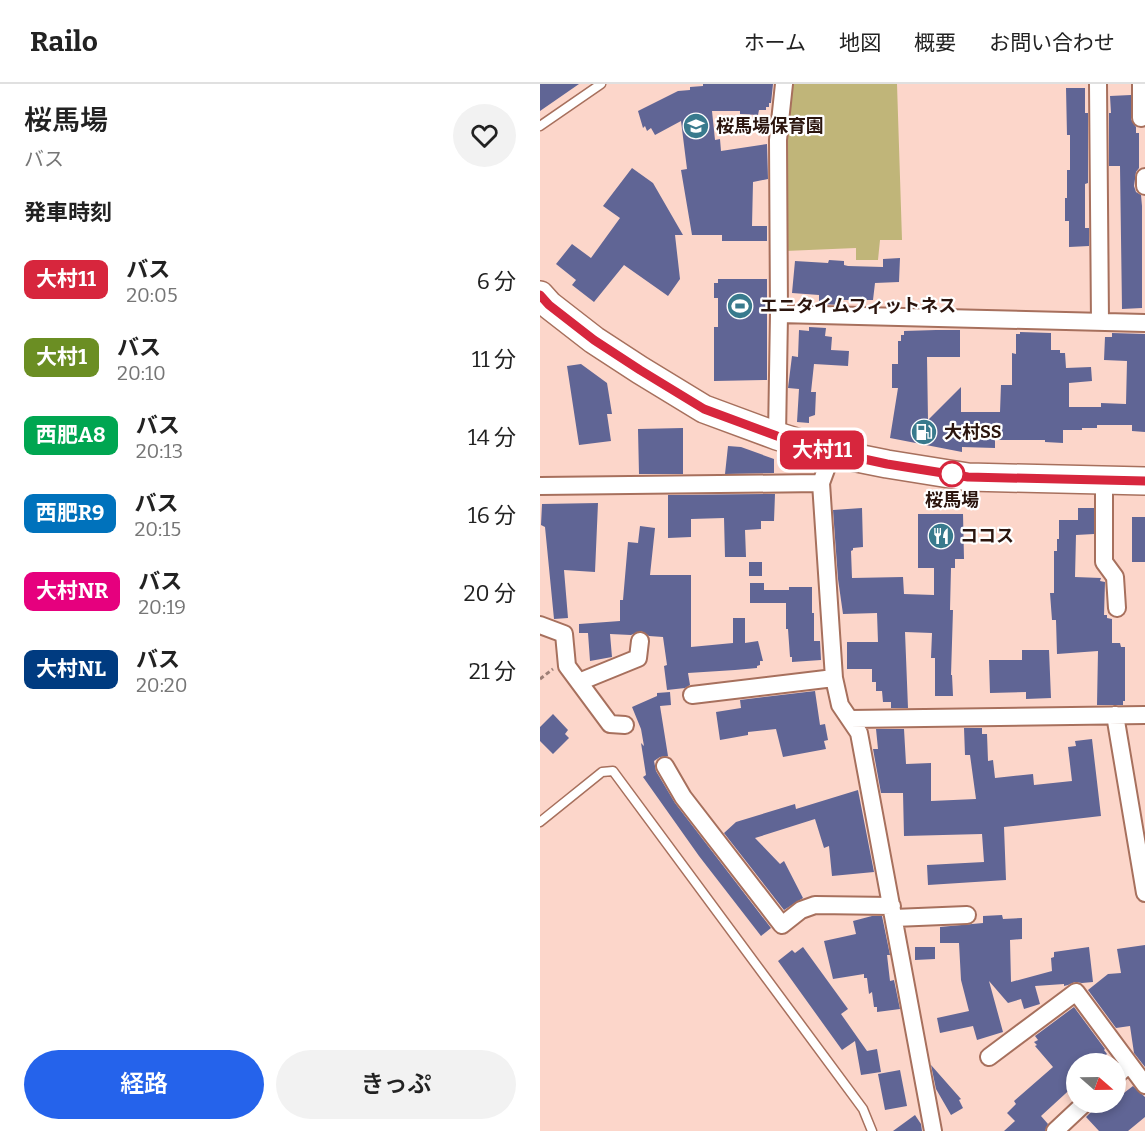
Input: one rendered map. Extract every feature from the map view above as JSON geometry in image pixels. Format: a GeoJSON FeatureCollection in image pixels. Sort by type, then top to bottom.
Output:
{"type":"FeatureCollection","features":[{"type":"Feature","properties":{"kind":"highway"},"geometry":{"type":"LineString","coordinates":[[540,295],[549,305],[594,340],[704,409],[777,436],[832,453],[968,477],[1145,481]]}},
{"type":"Feature","properties":{"kind":"street"},"geometry":{"type":"LineString","coordinates":[[777,436],[778,140],[784,84]]}},
{"type":"Feature","properties":{"kind":"street"},"geometry":{"type":"LineString","coordinates":[[1098,84],[1100,322]]}},
{"type":"Feature","properties":{"kind":"street"},"geometry":{"type":"LineString","coordinates":[[1141,84],[1141,118]]}},
{"type":"Feature","properties":{"kind":"street"},"geometry":{"type":"LineString","coordinates":[[1145,177],[1145,186]]}},
{"type":"Feature","properties":{"kind":"street"},"geometry":{"type":"LineString","coordinates":[[779,314],[1145,323]]}},
{"type":"Feature","properties":{"kind":"street"},"geometry":{"type":"LineString","coordinates":[[832,453],[821,483],[834,678],[840,705],[860,733],[933,1131]]}},
{"type":"Feature","properties":{"kind":"street"},"geometry":{"type":"LineString","coordinates":[[1104,480],[1104,562],[1115,577],[1117,608]]}},
{"type":"Feature","properties":{"kind":"street"},"geometry":{"type":"LineString","coordinates":[[540,486],[821,483]]}},
{"type":"Feature","properties":{"kind":"street"},"geometry":{"type":"LineString","coordinates":[[540,625],[564,634],[567,666],[610,724],[625,725]]}},
{"type":"Feature","properties":{"kind":"street"},"geometry":{"type":"LineString","coordinates":[[579,682],[638,658],[640,641]]}},
{"type":"Feature","properties":{"kind":"street"},"geometry":{"type":"LineString","coordinates":[[692,695],[834,678]]}},
{"type":"Feature","properties":{"kind":"street"},"geometry":{"type":"LineString","coordinates":[[1116,715],[1145,893]]}},
{"type":"Feature","properties":{"kind":"street"},"geometry":{"type":"LineString","coordinates":[[850,719],[1145,715]]}},
{"type":"Feature","properties":{"kind":"street"},"geometry":{"type":"LineString","coordinates":[[665,766],[683,797],[782,925],[801,910],[815,905],[893,912],[968,915]]}},
{"type":"Feature","properties":{"kind":"street"},"geometry":{"type":"LineString","coordinates":[[989,1057],[1076,992],[1145,1085]]}},
{"type":"Feature","properties":{"kind":"street"},"geometry":{"type":"LineString","coordinates":[[1126,1067],[1130,1064]]}},
{"type":"Feature","properties":{"kind":"street"},"geometry":{"type":"LineString","coordinates":[[1054,1131],[1074,1113]]}},
{"type":"Feature","properties":{"kind":"lane"},"geometry":{"type":"LineString","coordinates":[[540,126],[601,84]]}},
{"type":"Feature","properties":{"kind":"lane"},"geometry":{"type":"LineString","coordinates":[[540,822],[602,772],[613,771],[863,1109],[872,1131]]}},
{"type":"Feature","properties":{"kind":"shaded area"},"geometry":{"type":"Polygon","coordinates":[[[789,84],[897,84],[902,240],[880,240],[878,260],[856,260],[856,248],[785,251],[784,139],[789,84]]]}},
{"type":"Feature","properties":{"kind":"building"},"geometry":{"type":"Polygon","coordinates":[[[540,84],[579,84],[540,111],[540,84]]]}},
{"type":"Feature","properties":{"kind":"building"},"geometry":{"type":"Polygon","coordinates":[[[703,84],[773,84],[771,103],[766,110],[759,110],[758,115],[740,114],[740,111],[712,111],[715,140],[720,139],[721,151],[767,144],[768,179],[753,182],[752,226],[767,226],[767,241],[722,241],[722,235],[692,235],[681,170],[687,169],[681,121],[655,135],[651,128],[647,131],[645,126],[643,128],[638,111],[678,91],[690,90],[690,87],[703,86],[703,84]]]}},
{"type":"Feature","properties":{"kind":"building"},"geometry":{"type":"Polygon","coordinates":[[[1066,88],[1085,88],[1085,113],[1088,113],[1088,183],[1085,184],[1085,228],[1089,228],[1089,246],[1069,247],[1069,221],[1065,221],[1067,170],[1070,170],[1066,88]]]}},
{"type":"Feature","properties":{"kind":"building"},"geometry":{"type":"Polygon","coordinates":[[[1131,95],[1131,119],[1136,127],[1136,133],[1139,133],[1139,168],[1136,172],[1134,186],[1136,192],[1141,195],[1142,206],[1142,308],[1122,309],[1120,166],[1109,166],[1109,113],[1111,113],[1110,96],[1131,95]]]}},
{"type":"Feature","properties":{"kind":"building"},"geometry":{"type":"Polygon","coordinates":[[[632,168],[653,183],[683,235],[675,235],[680,279],[668,296],[624,265],[594,302],[572,285],[576,280],[556,264],[572,244],[591,258],[620,218],[603,206],[632,168]]]}},
{"type":"Feature","properties":{"kind":"building"},"geometry":{"type":"Polygon","coordinates":[[[900,258],[899,282],[875,283],[873,300],[841,300],[841,305],[819,304],[819,295],[792,293],[795,261],[828,263],[829,260],[844,261],[844,265],[848,266],[883,267],[883,259],[900,258]]]}},
{"type":"Feature","properties":{"kind":"building"},"geometry":{"type":"Polygon","coordinates":[[[718,279],[767,279],[767,380],[714,381],[714,327],[718,327],[718,298],[714,298],[714,283],[718,283],[718,279]]]}},
{"type":"Feature","properties":{"kind":"building"},"geometry":{"type":"Polygon","coordinates":[[[809,327],[826,328],[825,336],[832,337],[831,350],[849,351],[848,366],[814,364],[811,392],[816,392],[815,415],[809,417],[809,423],[797,422],[799,389],[788,388],[792,356],[798,357],[799,330],[809,331],[809,327]]]}},
{"type":"Feature","properties":{"kind":"building"},"geometry":{"type":"Polygon","coordinates":[[[960,330],[960,357],[927,357],[928,420],[961,387],[961,412],[1000,412],[1001,385],[1012,385],[1012,353],[1016,354],[1016,334],[1020,332],[1051,333],[1051,350],[1060,350],[1060,353],[1065,353],[1066,368],[1091,367],[1092,381],[1069,383],[1069,407],[1101,407],[1101,403],[1126,404],[1127,361],[1104,360],[1105,337],[1112,337],[1112,333],[1145,334],[1145,432],[1132,431],[1132,425],[1097,425],[1097,428],[1063,430],[1063,443],[1045,442],[1045,440],[995,440],[995,448],[962,447],[962,452],[890,438],[898,388],[892,388],[892,364],[898,364],[898,341],[901,341],[901,335],[904,335],[904,331],[960,330]]]}},
{"type":"Feature","properties":{"kind":"building"},"geometry":{"type":"Polygon","coordinates":[[[581,364],[607,383],[612,414],[607,414],[611,441],[579,445],[567,366],[581,364]]]}},
{"type":"Feature","properties":{"kind":"building"},"geometry":{"type":"Polygon","coordinates":[[[683,428],[683,474],[639,474],[638,429],[683,428]]]}},
{"type":"Feature","properties":{"kind":"building"},"geometry":{"type":"Polygon","coordinates":[[[728,446],[741,447],[774,459],[774,473],[725,474],[728,446]]]}},
{"type":"Feature","properties":{"kind":"building"},"geometry":{"type":"Polygon","coordinates":[[[775,494],[774,521],[761,521],[761,529],[745,530],[746,557],[725,557],[724,518],[691,519],[691,537],[668,538],[668,495],[775,494]]]}},
{"type":"Feature","properties":{"kind":"building"},"geometry":{"type":"Polygon","coordinates":[[[598,503],[595,572],[564,570],[568,618],[554,619],[545,527],[541,525],[542,504],[598,503]]]}},
{"type":"Feature","properties":{"kind":"building"},"geometry":{"type":"Polygon","coordinates":[[[862,508],[863,547],[853,548],[851,551],[852,578],[903,577],[904,594],[934,595],[934,568],[918,568],[918,514],[963,514],[964,559],[955,559],[955,568],[951,568],[953,696],[935,696],[935,658],[931,658],[932,633],[905,632],[908,708],[891,708],[891,702],[883,702],[882,691],[876,691],[876,682],[872,682],[872,669],[847,669],[847,642],[878,642],[877,613],[843,614],[833,510],[862,508]]]}},
{"type":"Feature","properties":{"kind":"building"},"geometry":{"type":"Polygon","coordinates":[[[1078,508],[1094,508],[1094,534],[1076,535],[1075,577],[1101,578],[1100,581],[1105,582],[1104,615],[1112,619],[1112,643],[1120,643],[1121,647],[1125,647],[1125,701],[1123,705],[1097,705],[1098,651],[1057,654],[1056,620],[1052,620],[1050,593],[1054,593],[1054,551],[1057,551],[1057,539],[1059,539],[1059,520],[1078,520],[1078,508]]]}},
{"type":"Feature","properties":{"kind":"building"},"geometry":{"type":"Polygon","coordinates":[[[1132,517],[1145,517],[1145,562],[1132,562],[1132,517]]]}},
{"type":"Feature","properties":{"kind":"building"},"geometry":{"type":"Polygon","coordinates":[[[640,526],[655,528],[650,575],[691,575],[691,647],[733,643],[733,618],[745,618],[745,643],[758,641],[763,661],[760,661],[757,668],[688,673],[690,685],[685,688],[667,690],[664,666],[667,665],[663,637],[649,636],[641,631],[631,635],[610,634],[612,657],[590,661],[588,633],[579,633],[579,624],[620,621],[620,600],[623,600],[628,542],[638,543],[640,526]]]}},
{"type":"Feature","properties":{"kind":"building"},"geometry":{"type":"Polygon","coordinates":[[[749,562],[762,562],[762,576],[749,576],[749,562]]]}},
{"type":"Feature","properties":{"kind":"building"},"geometry":{"type":"Polygon","coordinates":[[[750,583],[764,583],[764,590],[812,587],[814,641],[820,641],[821,660],[792,662],[788,629],[786,629],[786,603],[750,603],[750,583]]]}},
{"type":"Feature","properties":{"kind":"building"},"geometry":{"type":"Polygon","coordinates":[[[1022,650],[1049,650],[1051,698],[1026,699],[1026,692],[990,693],[989,660],[1022,660],[1022,650]]]}},
{"type":"Feature","properties":{"kind":"building"},"geometry":{"type":"Polygon","coordinates":[[[815,691],[820,725],[825,724],[828,740],[824,741],[826,749],[783,757],[776,729],[748,732],[748,735],[720,740],[716,712],[741,708],[740,700],[815,691]]]}},
{"type":"Feature","properties":{"kind":"building"},"geometry":{"type":"Polygon","coordinates":[[[670,692],[671,705],[660,706],[668,756],[654,761],[656,771],[675,803],[771,928],[761,936],[699,856],[643,777],[646,775],[641,743],[644,746],[641,729],[632,707],[657,696],[657,693],[670,692]]]}},
{"type":"Feature","properties":{"kind":"building"},"geometry":{"type":"Polygon","coordinates":[[[553,714],[568,730],[565,734],[569,738],[553,754],[540,741],[540,727],[553,714]]]}},
{"type":"Feature","properties":{"kind":"building"},"geometry":{"type":"Polygon","coordinates":[[[964,728],[982,728],[982,734],[987,734],[988,761],[993,760],[995,778],[1033,774],[1034,785],[1072,781],[1068,747],[1076,746],[1075,741],[1092,739],[1101,816],[1004,827],[1006,880],[928,885],[927,865],[984,862],[982,834],[904,836],[903,793],[881,793],[873,749],[878,749],[876,729],[904,729],[906,764],[931,763],[931,801],[976,799],[970,755],[965,755],[964,728]]]}},
{"type":"Feature","properties":{"kind":"building"},"geometry":{"type":"Polygon","coordinates":[[[858,790],[874,872],[832,876],[829,846],[824,848],[815,819],[755,838],[780,864],[784,861],[803,898],[784,910],[724,833],[736,822],[795,804],[796,809],[858,790]]]}},
{"type":"Feature","properties":{"kind":"building"},"geometry":{"type":"Polygon","coordinates":[[[1002,915],[1003,919],[1022,918],[1022,939],[1010,940],[1011,982],[1052,971],[1051,958],[1054,957],[1054,952],[1089,947],[1093,982],[1075,982],[1064,986],[1064,984],[1035,986],[1040,1004],[1024,1009],[1021,999],[1008,1003],[989,981],[1003,1032],[977,1040],[973,1026],[940,1033],[937,1018],[969,1011],[961,980],[959,943],[940,943],[940,927],[983,923],[983,916],[1002,915]]]}},
{"type":"Feature","properties":{"kind":"building"},"geometry":{"type":"Polygon","coordinates":[[[882,916],[890,955],[887,955],[890,981],[894,980],[900,1009],[877,1012],[864,974],[833,979],[824,941],[856,934],[853,921],[882,916]]]}},
{"type":"Feature","properties":{"kind":"building"},"geometry":{"type":"Polygon","coordinates":[[[1145,945],[1145,1067],[1134,1053],[1130,1026],[1116,1028],[1088,990],[1108,974],[1121,973],[1117,949],[1145,945]]]}},
{"type":"Feature","properties":{"kind":"building"},"geometry":{"type":"Polygon","coordinates":[[[803,947],[848,1009],[841,1014],[867,1051],[877,1049],[881,1072],[861,1075],[855,1041],[842,1050],[778,961],[792,950],[795,953],[803,947]]]}},
{"type":"Feature","properties":{"kind":"building"},"geometry":{"type":"Polygon","coordinates":[[[915,947],[935,947],[935,959],[915,960],[915,947]]]}},
{"type":"Feature","properties":{"kind":"building"},"geometry":{"type":"Polygon","coordinates":[[[1074,1007],[1106,1053],[1066,1053],[1066,1093],[1041,1116],[1048,1124],[1045,1131],[1004,1131],[1015,1121],[1007,1113],[1016,1104],[1014,1101],[1053,1067],[1035,1046],[1037,1045],[1034,1042],[1038,1040],[1035,1036],[1074,1007]]]}},
{"type":"Feature","properties":{"kind":"building"},"geometry":{"type":"Polygon","coordinates":[[[931,1065],[961,1099],[959,1100],[963,1108],[951,1115],[936,1089],[931,1065]]]}},
{"type":"Feature","properties":{"kind":"building"},"geometry":{"type":"Polygon","coordinates":[[[900,1070],[907,1106],[885,1110],[878,1074],[900,1070]]]}},
{"type":"Feature","properties":{"kind":"building"},"geometry":{"type":"Polygon","coordinates":[[[1133,1086],[1145,1097],[1145,1117],[1128,1131],[1099,1131],[1086,1117],[1090,1113],[1126,1113],[1126,1091],[1133,1086]]]}},
{"type":"Feature","properties":{"kind":"building"},"geometry":{"type":"Polygon","coordinates":[[[915,1115],[921,1124],[922,1131],[893,1131],[915,1115]]]}},
{"type":"Feature","properties":{"kind":"bus line","name":"大村11"},"geometry":{"type":"LineString","coordinates":[[540,295],[549,305],[594,340],[704,409],[813,448],[887,464],[968,477],[1145,481]]}},
{"type":"Feature","properties":{"kind":"place","name":"桜馬場保育園"},"geometry":{"type":"Point","coordinates":[696,126]}},
{"type":"Feature","properties":{"kind":"place","name":"エニタイムフィットネス"},"geometry":{"type":"Point","coordinates":[740,306]}},
{"type":"Feature","properties":{"kind":"place","name":"大村SS"},"geometry":{"type":"Point","coordinates":[924,432]}},
{"type":"Feature","properties":{"kind":"place","name":"桜馬場"},"geometry":{"type":"Point","coordinates":[952,474]}},
{"type":"Feature","properties":{"kind":"place","name":"ココス"},"geometry":{"type":"Point","coordinates":[941,536]}}]}
